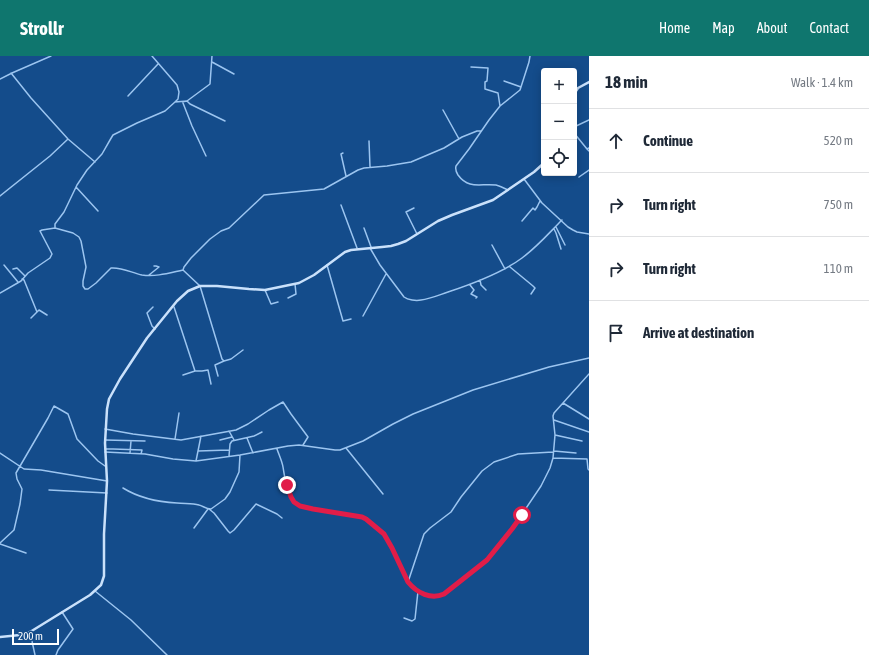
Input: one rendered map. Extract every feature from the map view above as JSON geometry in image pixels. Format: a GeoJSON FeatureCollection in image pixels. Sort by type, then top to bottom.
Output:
{"type":"FeatureCollection","features":[{"type":"Feature","properties":{"kind":"street"},"geometry":{"type":"LineString","coordinates":[[0,79],[51,56]]}},
{"type":"Feature","properties":{"kind":"street"},"geometry":{"type":"LineString","coordinates":[[55,228],[55,224],[64,212],[76,187],[87,170],[102,154],[113,136],[164,111],[175,102],[179,96],[178,88],[169,75],[152,56]]}},
{"type":"Feature","properties":{"kind":"street"},"geometry":{"type":"LineString","coordinates":[[175,102],[183,103],[187,101],[210,84],[212,56]]}},
{"type":"Feature","properties":{"kind":"street"},"geometry":{"type":"LineString","coordinates":[[508,190],[495,185],[471,185],[461,179],[455,170],[458,162],[500,106],[520,90],[530,56]]}},
{"type":"Feature","properties":{"kind":"street"},"geometry":{"type":"LineString","coordinates":[[212,62],[234,74]]}},
{"type":"Feature","properties":{"kind":"street"},"geometry":{"type":"LineString","coordinates":[[128,96],[158,64]]}},
{"type":"Feature","properties":{"kind":"street"},"geometry":{"type":"LineString","coordinates":[[471,67],[488,68],[485,89],[498,93],[500,106]]}},
{"type":"Feature","properties":{"kind":"street"},"geometry":{"type":"LineString","coordinates":[[11,73],[31,98],[68,139],[95,162]]}},
{"type":"Feature","properties":{"kind":"street"},"geometry":{"type":"LineString","coordinates":[[504,81],[521,87]]}},
{"type":"Feature","properties":{"kind":"street"},"geometry":{"type":"LineString","coordinates":[[577,90],[589,82]]}},
{"type":"Feature","properties":{"kind":"street"},"geometry":{"type":"LineString","coordinates":[[187,101],[190,104],[225,121]]}},
{"type":"Feature","properties":{"kind":"street"},"geometry":{"type":"LineString","coordinates":[[183,103],[206,156]]}},
{"type":"Feature","properties":{"kind":"street"},"geometry":{"type":"LineString","coordinates":[[443,110],[459,139]]}},
{"type":"Feature","properties":{"kind":"street"},"geometry":{"type":"LineString","coordinates":[[577,126],[589,120]]}},
{"type":"Feature","properties":{"kind":"street"},"geometry":{"type":"LineString","coordinates":[[0,293],[18,283],[51,257],[52,254],[40,232],[42,230],[55,228],[73,233],[79,237],[86,267],[83,281],[83,286],[85,289],[88,290],[111,268],[120,268],[149,276],[166,274],[183,270],[191,258],[210,239],[221,231],[229,228],[264,195],[324,188],[358,170],[414,161],[444,148],[470,134],[481,131]]}},
{"type":"Feature","properties":{"kind":"street"},"geometry":{"type":"LineString","coordinates":[[577,136],[588,149]]}},
{"type":"Feature","properties":{"kind":"street"},"geometry":{"type":"LineString","coordinates":[[0,196],[68,139]]}},
{"type":"Feature","properties":{"kind":"street"},"geometry":{"type":"LineString","coordinates":[[369,141],[370,167]]}},
{"type":"Feature","properties":{"kind":"street"},"geometry":{"type":"LineString","coordinates":[[343,153],[341,154],[346,176]]}},
{"type":"Feature","properties":{"kind":"street"},"geometry":{"type":"LineString","coordinates":[[0,637],[20,635],[30,632],[94,591],[100,585],[104,576],[104,534],[107,493],[105,429],[109,399],[144,343],[173,305],[183,295],[200,286],[266,290],[295,284],[305,280],[345,252],[357,248],[391,246],[406,241],[438,221],[492,200],[541,166]]}},
{"type":"Feature","properties":{"kind":"street"},"geometry":{"type":"LineString","coordinates":[[578,177],[589,170]]}},
{"type":"Feature","properties":{"kind":"street"},"geometry":{"type":"LineString","coordinates":[[524,179],[540,200],[573,230],[589,234]]}},
{"type":"Feature","properties":{"kind":"street"},"geometry":{"type":"LineString","coordinates":[[76,187],[98,211]]}},
{"type":"Feature","properties":{"kind":"street"},"geometry":{"type":"LineString","coordinates":[[522,221],[533,208],[535,210],[540,200]]}},
{"type":"Feature","properties":{"kind":"street"},"geometry":{"type":"LineString","coordinates":[[340,205],[357,248]]}},
{"type":"Feature","properties":{"kind":"street"},"geometry":{"type":"LineString","coordinates":[[414,208],[406,212],[417,234]]}},
{"type":"Feature","properties":{"kind":"street"},"geometry":{"type":"LineString","coordinates":[[364,228],[371,248],[386,274],[400,293],[407,299],[420,300],[437,296],[470,284],[505,269],[523,258],[562,220]]}},
{"type":"Feature","properties":{"kind":"street"},"geometry":{"type":"LineString","coordinates":[[556,226],[565,244]]}},
{"type":"Feature","properties":{"kind":"street"},"geometry":{"type":"LineString","coordinates":[[554,229],[561,249]]}},
{"type":"Feature","properties":{"kind":"street"},"geometry":{"type":"LineString","coordinates":[[492,245],[505,269]]}},
{"type":"Feature","properties":{"kind":"street"},"geometry":{"type":"LineString","coordinates":[[4,265],[18,283]]}},
{"type":"Feature","properties":{"kind":"street"},"geometry":{"type":"LineString","coordinates":[[328,265],[343,321],[351,319]]}},
{"type":"Feature","properties":{"kind":"street"},"geometry":{"type":"LineString","coordinates":[[149,276],[159,268],[154,266]]}},
{"type":"Feature","properties":{"kind":"street"},"geometry":{"type":"LineString","coordinates":[[510,266],[535,288],[531,294]]}},
{"type":"Feature","properties":{"kind":"street"},"geometry":{"type":"LineString","coordinates":[[13,269],[17,268],[25,276]]}},
{"type":"Feature","properties":{"kind":"street"},"geometry":{"type":"LineString","coordinates":[[183,270],[200,286],[224,361]]}},
{"type":"Feature","properties":{"kind":"street"},"geometry":{"type":"LineString","coordinates":[[363,316],[386,274]]}},
{"type":"Feature","properties":{"kind":"street"},"geometry":{"type":"LineString","coordinates":[[22,279],[24,280],[37,312]]}},
{"type":"Feature","properties":{"kind":"street"},"geometry":{"type":"LineString","coordinates":[[480,280],[486,290]]}},
{"type":"Feature","properties":{"kind":"street"},"geometry":{"type":"LineString","coordinates":[[288,298],[296,294],[295,284]]}},
{"type":"Feature","properties":{"kind":"street"},"geometry":{"type":"LineString","coordinates":[[470,284],[474,290],[471,294],[477,297],[476,298]]}},
{"type":"Feature","properties":{"kind":"street"},"geometry":{"type":"LineString","coordinates":[[266,290],[271,304],[278,302]]}},
{"type":"Feature","properties":{"kind":"street"},"geometry":{"type":"LineString","coordinates":[[173,305],[195,371]]}},
{"type":"Feature","properties":{"kind":"street"},"geometry":{"type":"LineString","coordinates":[[153,307],[147,313],[152,326],[155,329]]}},
{"type":"Feature","properties":{"kind":"street"},"geometry":{"type":"LineString","coordinates":[[31,318],[39,310],[47,315]]}},
{"type":"Feature","properties":{"kind":"street"},"geometry":{"type":"LineString","coordinates":[[218,376],[215,364],[231,359],[242,350]]}},
{"type":"Feature","properties":{"kind":"street"},"geometry":{"type":"LineString","coordinates":[[105,451],[202,461],[288,446],[335,450],[346,448],[363,441],[409,416],[473,390],[549,367],[589,358]]}},
{"type":"Feature","properties":{"kind":"street"},"geometry":{"type":"LineString","coordinates":[[183,375],[195,371],[208,370],[211,384]]}},
{"type":"Feature","properties":{"kind":"street"},"geometry":{"type":"LineString","coordinates":[[277,449],[283,466],[285,479],[294,502],[306,508],[362,517],[366,519],[384,534],[408,582],[422,594],[439,596],[444,594],[487,560],[512,529],[541,486],[550,468],[554,452],[554,413],[589,374]]}},
{"type":"Feature","properties":{"kind":"street"},"geometry":{"type":"LineString","coordinates":[[105,429],[181,440],[236,430],[284,402],[308,437],[302,446]]}},
{"type":"Feature","properties":{"kind":"street"},"geometry":{"type":"LineString","coordinates":[[563,403],[589,419]]}},
{"type":"Feature","properties":{"kind":"street"},"geometry":{"type":"LineString","coordinates":[[26,553],[0,544],[12,533],[15,527],[22,489],[16,473],[54,406],[68,414],[78,439],[98,461],[106,467]]}},
{"type":"Feature","properties":{"kind":"street"},"geometry":{"type":"LineString","coordinates":[[175,439],[179,413]]}},
{"type":"Feature","properties":{"kind":"street"},"geometry":{"type":"LineString","coordinates":[[554,421],[589,433]]}},
{"type":"Feature","properties":{"kind":"street"},"geometry":{"type":"LineString","coordinates":[[229,431],[234,440]]}},
{"type":"Feature","properties":{"kind":"street"},"geometry":{"type":"LineString","coordinates":[[229,456],[230,442],[254,436],[262,432]]}},
{"type":"Feature","properties":{"kind":"street"},"geometry":{"type":"LineString","coordinates":[[555,435],[582,441]]}},
{"type":"Feature","properties":{"kind":"street"},"geometry":{"type":"LineString","coordinates":[[196,461],[201,436]]}},
{"type":"Feature","properties":{"kind":"street"},"geometry":{"type":"LineString","coordinates":[[220,440],[232,437]]}},
{"type":"Feature","properties":{"kind":"street"},"geometry":{"type":"LineString","coordinates":[[246,438],[253,453]]}},
{"type":"Feature","properties":{"kind":"street"},"geometry":{"type":"LineString","coordinates":[[105,440],[145,441]]}},
{"type":"Feature","properties":{"kind":"street"},"geometry":{"type":"LineString","coordinates":[[130,453],[131,440]]}},
{"type":"Feature","properties":{"kind":"street"},"geometry":{"type":"LineString","coordinates":[[105,451],[113,448],[131,449],[142,450],[141,454]]}},
{"type":"Feature","properties":{"kind":"street"},"geometry":{"type":"LineString","coordinates":[[346,448],[383,494]]}},
{"type":"Feature","properties":{"kind":"street"},"geometry":{"type":"LineString","coordinates":[[198,451],[229,450]]}},
{"type":"Feature","properties":{"kind":"street"},"geometry":{"type":"LineString","coordinates":[[408,582],[424,534],[451,512],[482,471],[494,462],[518,454],[554,452],[576,453]]}},
{"type":"Feature","properties":{"kind":"street"},"geometry":{"type":"LineString","coordinates":[[0,454],[24,469],[41,470],[107,481]]}},
{"type":"Feature","properties":{"kind":"street"},"geometry":{"type":"LineString","coordinates":[[194,528],[209,509],[225,499],[230,492],[240,472],[240,455]]}},
{"type":"Feature","properties":{"kind":"street"},"geometry":{"type":"LineString","coordinates":[[553,458],[587,459],[589,470]]}},
{"type":"Feature","properties":{"kind":"street"},"geometry":{"type":"LineString","coordinates":[[123,488],[132,494],[143,498],[167,503],[199,505],[209,509],[230,533],[256,504],[282,518]]}},
{"type":"Feature","properties":{"kind":"street"},"geometry":{"type":"LineString","coordinates":[[49,490],[107,493]]}},
{"type":"Feature","properties":{"kind":"street"},"geometry":{"type":"LineString","coordinates":[[94,591],[131,620],[166,655]]}},
{"type":"Feature","properties":{"kind":"street"},"geometry":{"type":"LineString","coordinates":[[404,618],[412,621],[415,619],[418,591]]}},
{"type":"Feature","properties":{"kind":"street"},"geometry":{"type":"LineString","coordinates":[[56,655],[73,629],[62,612]]}},
{"type":"Feature","properties":{"kind":"street"},"geometry":{"type":"LineString","coordinates":[[30,632],[35,655]]}},
{"type":"Feature","properties":{"kind":"route"},"geometry":{"type":"LineString","coordinates":[[287,485],[294,502],[300,506],[366,519],[384,534],[408,582],[422,594],[430,596],[439,596],[444,594],[487,560],[522,515]]}}]}
